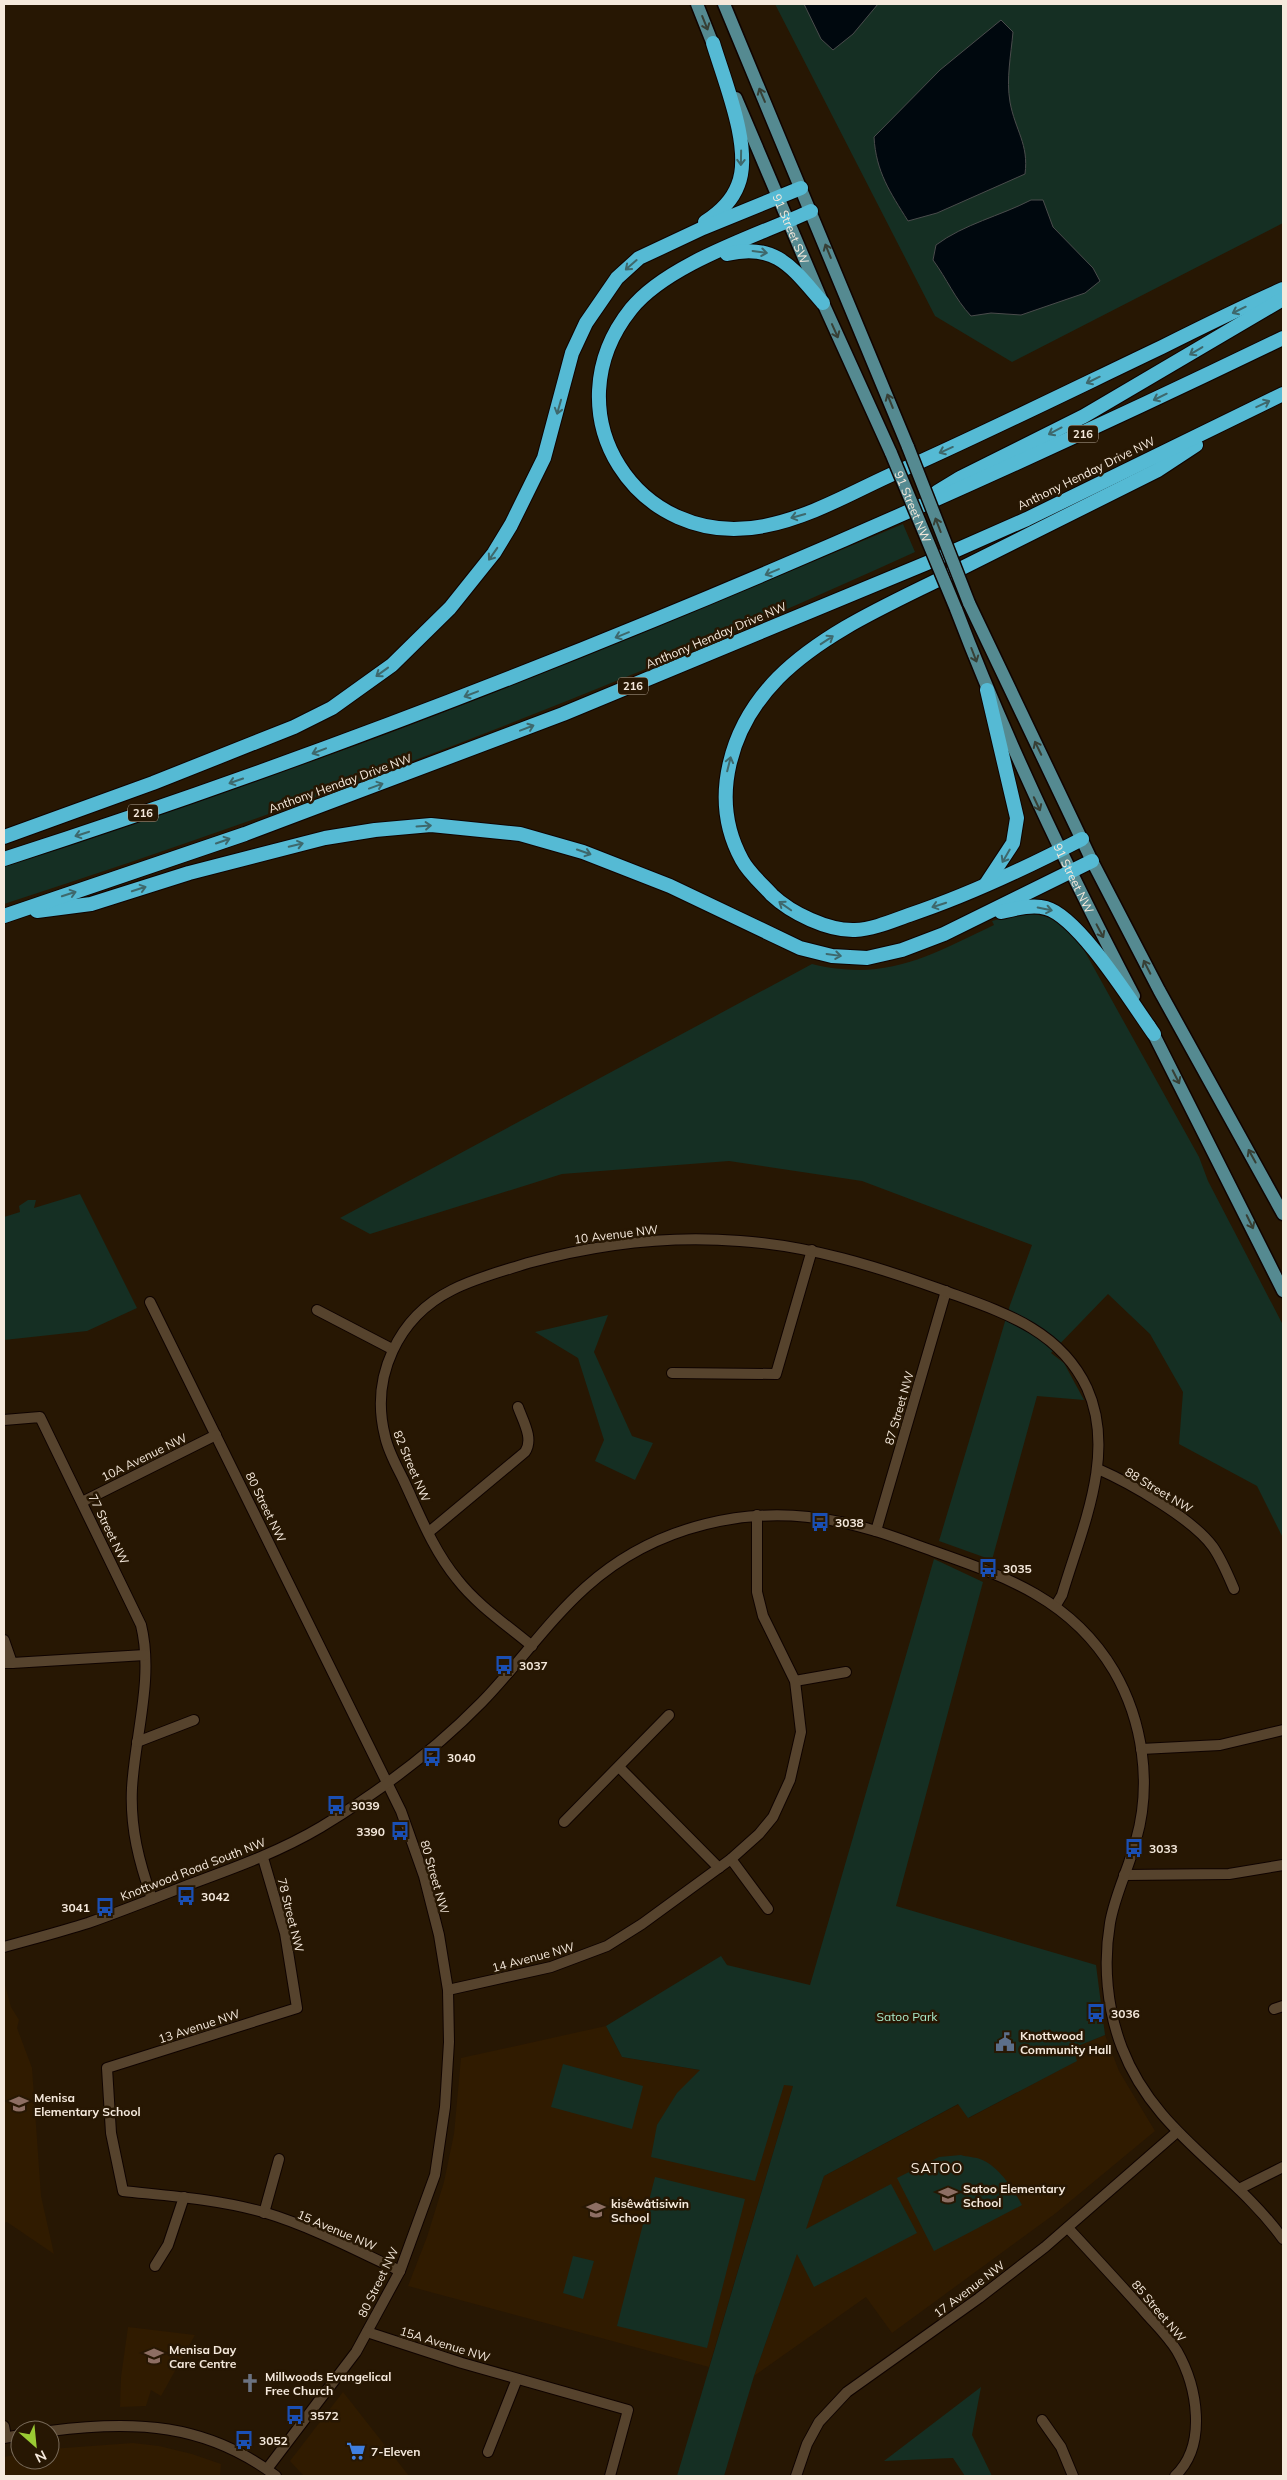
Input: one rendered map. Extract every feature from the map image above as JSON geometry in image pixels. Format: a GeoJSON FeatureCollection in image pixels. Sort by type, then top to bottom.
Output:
{"type":"FeatureCollection","features":[{"type":"Feature","properties":{"kind":"highway"},"geometry":{"type":"LineString","coordinates":[[674,242],[723,208],[738,185],[742,156],[736,116],[712,43]]}},
{"type":"Feature","properties":{"kind":"highway"},"geometry":{"type":"LineString","coordinates":[[4,837],[153,783],[294,727],[332,708],[392,665],[450,608],[494,553],[511,525],[544,458],[572,353],[586,323],[600,300],[617,278],[639,258],[703,228],[779,199],[801,188]]}},
{"type":"Feature","properties":{"kind":"highway"},"geometry":{"type":"LineString","coordinates":[[811,211],[695,262],[656,284],[632,309],[614,334],[603,359],[598,389],[600,415],[607,446],[620,469],[638,490],[686,521],[713,528],[765,526],[825,508],[884,477],[976,436],[1283,289]]}},
{"type":"Feature","properties":{"kind":"highway"},"geometry":{"type":"LineString","coordinates":[[695,262],[745,250],[766,252],[786,261],[823,303]]}},
{"type":"Feature","properties":{"kind":"highway"},"geometry":{"type":"LineString","coordinates":[[881,525],[960,478],[1038,440],[1110,401],[1283,299]]}},
{"type":"Feature","properties":{"kind":"highway","name":"216"},"geometry":{"type":"LineString","coordinates":[[4,859],[282,765],[540,668],[668,616],[881,525],[1056,447],[1283,338]]}},
{"type":"Feature","properties":{"kind":"highway","name":"Anthony Henday Drive NW"},"geometry":{"type":"LineString","coordinates":[[5,915],[244,834],[564,714],[1028,519],[1283,394]]}},
{"type":"Feature","properties":{"kind":"highway"},"geometry":{"type":"LineString","coordinates":[[1082,839],[952,901],[873,927],[853,930],[834,927],[800,915],[782,905],[742,862],[728,818],[725,790],[728,764],[738,735],[751,711],[778,678],[816,648],[844,629],[1158,470],[1242,414]]}},
{"type":"Feature","properties":{"kind":"highway"},"geometry":{"type":"LineString","coordinates":[[984,886],[1001,864],[1013,843],[1017,818],[987,690]]}},
{"type":"Feature","properties":{"kind":"highway"},"geometry":{"type":"LineString","coordinates":[[5,915],[91,904],[190,873],[325,838],[376,830],[430,825],[520,834],[583,852],[670,886],[800,948],[832,956],[867,958],[902,950],[964,924],[1092,861]]}},
{"type":"Feature","properties":{"kind":"highway"},"geometry":{"type":"LineString","coordinates":[[964,924],[1022,907],[1044,908],[1062,914],[1082,934],[1154,1034]]}},
{"type":"Feature","properties":{"kind":"main road","name":"91 Street SW"},"geometry":{"type":"LineString","coordinates":[[697,4],[823,303],[891,453]]}},
{"type":"Feature","properties":{"kind":"main road","name":"91 Street SW"},"geometry":{"type":"LineString","coordinates":[[724,4],[908,447]]}},
{"type":"Feature","properties":{"kind":"main road","name":"91 Street NW"},"geometry":{"type":"LineString","coordinates":[[908,447],[969,603],[1092,861],[1159,990],[1283,1214]]}},
{"type":"Feature","properties":{"kind":"main road","name":"91 Street NW"},"geometry":{"type":"LineString","coordinates":[[891,453],[956,609],[987,690],[1070,872],[1283,1290]]}},
{"type":"Feature","properties":{"kind":"street","name":"10 Avenue NW"},"geometry":{"type":"LineString","coordinates":[[432,1302],[460,1286],[517,1267],[571,1252],[618,1244],[698,1239],[762,1243],[812,1250],[879,1268],[946,1291],[1028,1324],[1048,1337],[1067,1356],[1086,1385],[1093,1406],[1099,1437],[1098,1469]]}},
{"type":"Feature","properties":{"kind":"street"},"geometry":{"type":"LineString","coordinates":[[672,1373],[776,1374],[812,1250]]}},
{"type":"Feature","properties":{"kind":"street","name":"87 Street NW"},"geometry":{"type":"LineString","coordinates":[[876,1531],[946,1291]]}},
{"type":"Feature","properties":{"kind":"street","name":"80 Street NW"},"geometry":{"type":"LineString","coordinates":[[150,1302],[388,1781],[401,1811],[424,1876],[439,1936],[448,1990],[449,2042],[445,2107],[435,2175],[400,2271],[367,2332],[338,2378],[267,2469]]}},
{"type":"Feature","properties":{"kind":"street","name":"82 Street NW"},"geometry":{"type":"LineString","coordinates":[[432,1302],[414,1318],[392,1349],[381,1390],[383,1429],[392,1457],[445,1563],[461,1584],[532,1646]]}},
{"type":"Feature","properties":{"kind":"street"},"geometry":{"type":"LineString","coordinates":[[317,1310],[392,1349]]}},
{"type":"Feature","properties":{"kind":"street"},"geometry":{"type":"LineString","coordinates":[[429,1532],[525,1452],[529,1445],[528,1436],[518,1407]]}},
{"type":"Feature","properties":{"kind":"street","name":"77 Street NW"},"geometry":{"type":"LineString","coordinates":[[4,1420],[40,1417],[141,1626],[145,1655],[142,1709],[132,1788],[132,1826],[138,1856],[152,1899]]}},
{"type":"Feature","properties":{"kind":"street","name":"10A Avenue NW"},"geometry":{"type":"LineString","coordinates":[[82,1502],[216,1435]]}},
{"type":"Feature","properties":{"kind":"street"},"geometry":{"type":"LineString","coordinates":[[1056,1605],[1062,1596],[1098,1469]]}},
{"type":"Feature","properties":{"kind":"street","name":"88 Street NW"},"geometry":{"type":"LineString","coordinates":[[1098,1469],[1180,1516],[1200,1531],[1213,1548],[1234,1589]]}},
{"type":"Feature","properties":{"kind":"street"},"geometry":{"type":"LineString","coordinates":[[757,1515],[757,1592],[763,1616],[795,1681],[846,1672]]}},
{"type":"Feature","properties":{"kind":"street","name":"Knottwood Road South NW"},"geometry":{"type":"LineString","coordinates":[[4,1947],[86,1923],[263,1858],[322,1826],[388,1781],[444,1738],[484,1701],[586,1587],[626,1557],[668,1536],[719,1520],[757,1515],[802,1516],[840,1522],[876,1531],[1008,1579],[1056,1605],[1085,1632],[1110,1664],[1129,1702],[1141,1749],[1144,1790],[1142,1814],[1136,1840],[1109,1928],[1107,1964],[1110,2002],[1119,2038],[1135,2076],[1150,2101],[1177,2132],[1264,2214],[1283,2239]]}},
{"type":"Feature","properties":{"kind":"street"},"geometry":{"type":"LineString","coordinates":[[4,1640],[8,1663],[145,1655]]}},
{"type":"Feature","properties":{"kind":"street","name":"14 Avenue NW"},"geometry":{"type":"LineString","coordinates":[[448,1990],[551,1967],[592,1952],[642,1924],[731,1859],[759,1834],[773,1817],[790,1780],[801,1732],[795,1681]]}},
{"type":"Feature","properties":{"kind":"street"},"geometry":{"type":"LineString","coordinates":[[564,1822],[669,1715]]}},
{"type":"Feature","properties":{"kind":"street"},"geometry":{"type":"LineString","coordinates":[[137,1742],[194,1720]]}},
{"type":"Feature","properties":{"kind":"street"},"geometry":{"type":"LineString","coordinates":[[1141,1749],[1220,1745],[1283,1730]]}},
{"type":"Feature","properties":{"kind":"street"},"geometry":{"type":"LineString","coordinates":[[619,1767],[719,1868]]}},
{"type":"Feature","properties":{"kind":"street","name":"78 Street NW"},"geometry":{"type":"LineString","coordinates":[[263,1858],[285,1933],[297,2008]]}},
{"type":"Feature","properties":{"kind":"street"},"geometry":{"type":"LineString","coordinates":[[731,1859],[768,1910]]}},
{"type":"Feature","properties":{"kind":"street"},"geometry":{"type":"LineString","coordinates":[[1124,1875],[1229,1874],[1252,1872],[1283,1865]]}},
{"type":"Feature","properties":{"kind":"street","name":"13 Avenue NW"},"geometry":{"type":"LineString","coordinates":[[123,2191],[111,2133],[108,2068],[297,2008]]}},
{"type":"Feature","properties":{"kind":"street","name":"17 Avenue NW"},"geometry":{"type":"LineString","coordinates":[[796,2476],[807,2444],[819,2422],[847,2392],[979,2298],[1068,2228],[1177,2132]]}},
{"type":"Feature","properties":{"kind":"street"},"geometry":{"type":"LineString","coordinates":[[264,2212],[280,2160]]}},
{"type":"Feature","properties":{"kind":"street"},"geometry":{"type":"LineString","coordinates":[[1239,2189],[1283,2167]]}},
{"type":"Feature","properties":{"kind":"street","name":"15 Avenue NW"},"geometry":{"type":"LineString","coordinates":[[123,2191],[196,2198],[264,2212],[329,2238],[400,2271]]}},
{"type":"Feature","properties":{"kind":"street"},"geometry":{"type":"LineString","coordinates":[[155,2266],[168,2245],[184,2197]]}},
{"type":"Feature","properties":{"kind":"street","name":"85 Street NW"},"geometry":{"type":"LineString","coordinates":[[1068,2228],[1176,2349],[1191,2389],[1196,2429],[1191,2452],[1176,2476]]}},
{"type":"Feature","properties":{"kind":"street","name":"15A Avenue NW"},"geometry":{"type":"LineString","coordinates":[[367,2332],[408,2347],[628,2410],[610,2476]]}},
{"type":"Feature","properties":{"kind":"street"},"geometry":{"type":"LineString","coordinates":[[488,2452],[517,2379]]}},
{"type":"Feature","properties":{"kind":"street"},"geometry":{"type":"LineString","coordinates":[[1042,2420],[1062,2447],[1074,2476]]}},
{"type":"Feature","properties":{"kind":"street"},"geometry":{"type":"LineString","coordinates":[[60,2429],[109,2425],[170,2428],[214,2441],[242,2454],[276,2476]]}},
{"type":"Feature","properties":{"kind":"street"},"geometry":{"type":"LineString","coordinates":[[4,2426],[5,2437]]}},
{"type":"Feature","properties":{"kind":"shaded area"},"geometry":{"type":"Polygon","coordinates":[[[804,4],[878,4],[853,34],[833,50],[821,39],[804,4]]]}},
{"type":"Feature","properties":{"kind":"shaded area"},"geometry":{"type":"Polygon","coordinates":[[[1001,20],[1013,32],[1008,85],[1012,112],[1025,154],[1025,174],[937,213],[908,221],[885,181],[875,149],[874,137],[940,70],[1001,20]]]}},
{"type":"Feature","properties":{"kind":"shaded area"},"geometry":{"type":"Polygon","coordinates":[[[1031,200],[1043,200],[1053,227],[1093,268],[1100,281],[1085,293],[1021,315],[991,313],[971,316],[960,303],[933,260],[936,245],[958,231],[1031,200]]]}},
{"type":"Feature","properties":{"kind":"shaded area","name":"Menisa Elementary School"},"geometry":{"type":"Polygon","coordinates":[[[4,1981],[11,2007],[19,2020],[17,2028],[32,2068],[41,2196],[54,2254],[7,2222],[4,2223],[4,1981]]]}},
{"type":"Feature","properties":{"kind":"shaded area","name":"kisêwâtisiwin School"},"geometry":{"type":"Polygon","coordinates":[[[606,2026],[622,2057],[793,2086],[709,2367],[408,2286],[427,2237],[444,2182],[454,2134],[461,2058],[606,2026]]]}},
{"type":"Feature","properties":{"kind":"shaded area","name":"Satoo Elementary School"},"geometry":{"type":"Polygon","coordinates":[[[1105,2035],[1119,2071],[1155,2131],[1056,2213],[892,2333],[866,2297],[754,2376],[824,2176],[959,2104],[969,2118],[1076,2061],[1073,2048],[1105,2035]]]}},
{"type":"Feature","properties":{"kind":"shaded area","name":"Menisa Day Care Centre"},"geometry":{"type":"Polygon","coordinates":[[[128,2327],[195,2335],[161,2396],[151,2390],[146,2406],[120,2407],[121,2377],[128,2327]]]}},
{"type":"Feature","properties":{"kind":"shaded area"},"geometry":{"type":"Polygon","coordinates":[[[343,2392],[409,2476],[304,2476],[290,2461],[343,2392]]]}},
{"type":"Feature","properties":{"kind":"shaded area"},"geometry":{"type":"Polygon","coordinates":[[[133,2443],[159,2446],[192,2454],[221,2464],[220,2476],[4,2476],[4,2457],[10,2456],[10,2470],[60,2470],[60,2448],[133,2443]]]}},
{"type":"Feature","properties":{"kind":"green space"},"geometry":{"type":"Polygon","coordinates":[[[775,4],[1283,4],[1283,223],[1012,362],[935,316],[775,4]]]}},
{"type":"Feature","properties":{"kind":"green space"},"geometry":{"type":"Polygon","coordinates":[[[903,524],[915,552],[691,650],[465,741],[350,784],[236,826],[4,904],[4,865],[224,792],[388,734],[616,644],[903,524]]]}},
{"type":"Feature","properties":{"kind":"green space"},"geometry":{"type":"Polygon","coordinates":[[[1020,913],[1041,915],[1057,922],[1071,933],[1084,950],[1199,1157],[1208,1181],[1283,1325],[1283,1538],[1257,1486],[1179,1444],[1183,1392],[1150,1334],[1108,1294],[1051,1353],[1064,1363],[1084,1400],[1037,1396],[992,1560],[939,1541],[1010,1305],[1032,1245],[862,1181],[729,1161],[562,1174],[370,1234],[340,1218],[812,964],[838,969],[863,970],[885,968],[906,963],[949,947],[994,925],[992,921],[1020,913]]]}},
{"type":"Feature","properties":{"kind":"green space"},"geometry":{"type":"Polygon","coordinates":[[[80,1194],[137,1308],[87,1331],[4,1340],[4,1217],[20,1212],[19,1206],[28,1200],[36,1200],[34,1208],[80,1194]]]}},
{"type":"Feature","properties":{"kind":"green space"},"geometry":{"type":"Polygon","coordinates":[[[608,1315],[594,1352],[632,1436],[653,1443],[635,1480],[595,1461],[604,1440],[578,1358],[535,1332],[608,1315]]]}},
{"type":"Feature","properties":{"kind":"green space","name":"Satoo Park"},"geometry":{"type":"Polygon","coordinates":[[[934,1559],[983,1582],[896,1906],[1096,1965],[1105,2035],[1073,2048],[1077,2061],[968,2118],[958,2104],[824,2176],[806,2229],[891,2184],[917,2233],[814,2287],[797,2254],[754,2376],[724,2476],[677,2476],[793,2086],[784,2085],[755,2181],[651,2157],[657,2125],[677,2093],[700,2070],[622,2057],[606,2026],[721,1956],[727,1965],[810,1985],[934,1559]]]}},
{"type":"Feature","properties":{"kind":"green space"},"geometry":{"type":"Polygon","coordinates":[[[563,2064],[643,2086],[632,2129],[551,2107],[563,2064]]]}},
{"type":"Feature","properties":{"kind":"green space"},"geometry":{"type":"Polygon","coordinates":[[[961,2155],[987,2162],[1010,2185],[1022,2205],[934,2251],[897,2178],[939,2157],[961,2155]]]}},
{"type":"Feature","properties":{"kind":"green space"},"geometry":{"type":"Polygon","coordinates":[[[655,2177],[745,2199],[707,2348],[617,2326],[655,2177]]]}},
{"type":"Feature","properties":{"kind":"green space"},"geometry":{"type":"Polygon","coordinates":[[[573,2256],[594,2261],[583,2299],[563,2293],[573,2256]]]}},
{"type":"Feature","properties":{"kind":"green space"},"geometry":{"type":"Polygon","coordinates":[[[981,2387],[972,2435],[992,2476],[965,2476],[953,2458],[884,2461],[981,2387]]]}},
{"type":"Feature","properties":{"kind":"place","name":"3038"},"geometry":{"type":"Point","coordinates":[820,1522]}},
{"type":"Feature","properties":{"kind":"place","name":"3035"},"geometry":{"type":"Point","coordinates":[988,1568]}},
{"type":"Feature","properties":{"kind":"place","name":"3037"},"geometry":{"type":"Point","coordinates":[504,1665]}},
{"type":"Feature","properties":{"kind":"place","name":"3040"},"geometry":{"type":"Point","coordinates":[432,1757]}},
{"type":"Feature","properties":{"kind":"place","name":"3039"},"geometry":{"type":"Point","coordinates":[336,1805]}},
{"type":"Feature","properties":{"kind":"place","name":"3390"},"geometry":{"type":"Point","coordinates":[400,1831]}},
{"type":"Feature","properties":{"kind":"place","name":"3033"},"geometry":{"type":"Point","coordinates":[1134,1848]}},
{"type":"Feature","properties":{"kind":"place","name":"3042"},"geometry":{"type":"Point","coordinates":[186,1896]}},
{"type":"Feature","properties":{"kind":"place","name":"3041"},"geometry":{"type":"Point","coordinates":[105,1907]}},
{"type":"Feature","properties":{"kind":"place","name":"3036"},"geometry":{"type":"Point","coordinates":[1096,2013]}},
{"type":"Feature","properties":{"kind":"place","name":"Knottwood Community Hall"},"geometry":{"type":"Point","coordinates":[1005,2042]}},
{"type":"Feature","properties":{"kind":"place","name":"Menisa Elementary School"},"geometry":{"type":"Point","coordinates":[19,2104]}},
{"type":"Feature","properties":{"kind":"place","name":"Satoo Elementary School"},"geometry":{"type":"Point","coordinates":[948,2195]}},
{"type":"Feature","properties":{"kind":"place","name":"kisêwâtisiwin School"},"geometry":{"type":"Point","coordinates":[596,2210]}},
{"type":"Feature","properties":{"kind":"place","name":"Menisa Day Care Centre"},"geometry":{"type":"Point","coordinates":[154,2356]}},
{"type":"Feature","properties":{"kind":"place","name":"Millwoods Evangelical Free Church"},"geometry":{"type":"Point","coordinates":[250,2383]}},
{"type":"Feature","properties":{"kind":"place","name":"3572"},"geometry":{"type":"Point","coordinates":[295,2415]}},
{"type":"Feature","properties":{"kind":"place","name":"3052"},"geometry":{"type":"Point","coordinates":[244,2440]}},
{"type":"Feature","properties":{"kind":"place","name":"7-Eleven"},"geometry":{"type":"Point","coordinates":[356,2451]}},
{"type":"Feature","properties":{"kind":"district","name":"SATOO"},"geometry":{"type":"Point","coordinates":[937,2168]}}]}
